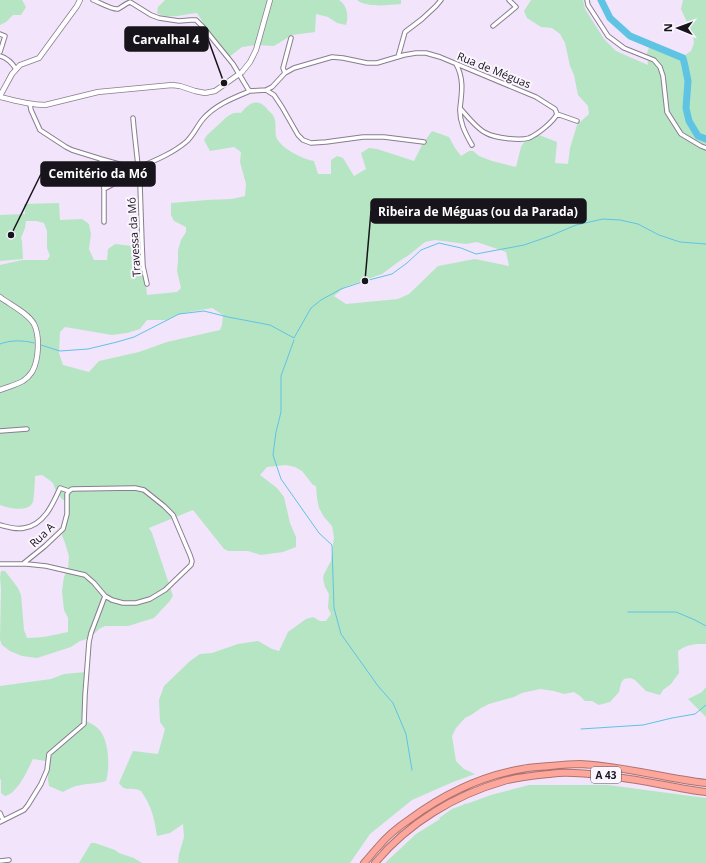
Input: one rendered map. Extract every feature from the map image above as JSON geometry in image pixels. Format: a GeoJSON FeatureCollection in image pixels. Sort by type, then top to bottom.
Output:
{"type":"FeatureCollection","features":[{"type":"Feature","properties":{"kind":"highway","name":"A 43"},"geometry":{"type":"LineString","coordinates":[[364,863],[378,846],[398,827],[422,810],[468,784],[523,768],[579,764],[611,767],[706,783]]}},
{"type":"Feature","properties":{"kind":"highway","name":"A 43"},"geometry":{"type":"LineString","coordinates":[[375,863],[384,852],[427,816],[472,792],[504,781],[559,773],[578,773],[609,776],[706,792]]}},
{"type":"Feature","properties":{"kind":"street"},"geometry":{"type":"LineString","coordinates":[[80,0],[39,58],[20,65],[16,69],[0,97],[30,104],[45,105],[98,92],[172,85],[205,93],[215,91],[242,72],[250,62],[256,50],[270,0]]}},
{"type":"Feature","properties":{"kind":"street"},"geometry":{"type":"LineString","coordinates":[[93,0],[114,9],[120,8],[130,2],[151,15],[159,18],[179,21],[196,20],[203,26],[228,58],[250,91]]}},
{"type":"Feature","properties":{"kind":"street"},"geometry":{"type":"LineString","coordinates":[[398,57],[405,32],[422,19],[441,0]]}},
{"type":"Feature","properties":{"kind":"street"},"geometry":{"type":"LineString","coordinates":[[493,26],[516,7],[509,0]]}},
{"type":"Feature","properties":{"kind":"street"},"geometry":{"type":"LineString","coordinates":[[587,0],[588,5],[608,36],[624,48],[654,60],[660,67],[663,76],[667,112],[681,134],[706,148]]}},
{"type":"Feature","properties":{"kind":"street"},"geometry":{"type":"LineString","coordinates":[[0,34],[5,36],[0,52]]}},
{"type":"Feature","properties":{"kind":"street"},"geometry":{"type":"LineString","coordinates":[[104,189],[178,148],[188,140],[209,112],[217,107],[250,91],[266,90],[272,87],[285,73],[283,68],[290,38]]}},
{"type":"Feature","properties":{"kind":"street","name":"Rua de Méguas"},"geometry":{"type":"LineString","coordinates":[[285,73],[294,68],[332,57],[343,58],[356,62],[377,63],[416,53],[426,53],[440,57],[536,97],[555,109],[557,114],[577,121]]}},
{"type":"Feature","properties":{"kind":"street"},"geometry":{"type":"LineString","coordinates":[[0,56],[12,62],[16,69]]}},
{"type":"Feature","properties":{"kind":"street"},"geometry":{"type":"LineString","coordinates":[[455,63],[461,76],[462,86],[459,115],[462,125],[472,145]]}},
{"type":"Feature","properties":{"kind":"street"},"geometry":{"type":"LineString","coordinates":[[266,90],[274,95],[298,135],[303,140],[311,144],[363,137],[384,137],[424,142]]}},
{"type":"Feature","properties":{"kind":"street"},"geometry":{"type":"LineString","coordinates":[[30,104],[31,110],[40,130],[66,147],[101,159],[138,169]]}},
{"type":"Feature","properties":{"kind":"street"},"geometry":{"type":"LineString","coordinates":[[460,108],[486,133],[505,138],[521,139],[528,138],[549,124],[557,114]]}},
{"type":"Feature","properties":{"kind":"street","name":"Travessa da Mó"},"geometry":{"type":"LineString","coordinates":[[133,118],[140,184],[143,266],[146,284]]}},
{"type":"Feature","properties":{"kind":"street"},"geometry":{"type":"LineString","coordinates":[[101,159],[101,172],[104,189],[104,222]]}},
{"type":"Feature","properties":{"kind":"street"},"geometry":{"type":"LineString","coordinates":[[0,297],[25,314],[33,323],[37,334],[38,347],[35,363],[31,373],[23,380],[0,390]]}},
{"type":"Feature","properties":{"kind":"street"},"geometry":{"type":"LineString","coordinates":[[0,432],[27,429]]}},
{"type":"Feature","properties":{"kind":"street"},"geometry":{"type":"LineString","coordinates":[[0,525],[13,528],[24,528],[34,525],[48,512],[60,488],[69,491],[72,489],[134,488],[144,490],[173,515],[192,561],[191,566],[165,590],[150,599],[136,603],[112,600],[105,596],[85,575],[46,566],[0,564]]}},
{"type":"Feature","properties":{"kind":"street","name":"Rua A"},"geometry":{"type":"LineString","coordinates":[[23,564],[45,546],[63,528],[67,514],[67,494],[69,491]]}},
{"type":"Feature","properties":{"kind":"street"},"geometry":{"type":"LineString","coordinates":[[0,814],[2,821],[24,810],[41,784],[48,765],[49,754],[84,724],[90,633],[105,596]]}},
{"type":"Feature","properties":{"kind":"street"},"geometry":{"type":"LineString","coordinates":[[0,861],[9,860]]}},
{"type":"Feature","properties":{"kind":"green space"},"geometry":{"type":"Polygon","coordinates":[[[0,0],[22,0],[26,7],[21,15],[13,15],[6,22],[0,25],[0,0]]]}},
{"type":"Feature","properties":{"kind":"green space"},"geometry":{"type":"Polygon","coordinates":[[[165,0],[339,0],[346,8],[347,18],[346,25],[337,23],[328,17],[316,14],[315,32],[292,35],[274,46],[256,45],[242,47],[229,57],[197,13],[166,16],[157,13],[158,7],[165,0]]]}},
{"type":"Feature","properties":{"kind":"green space"},"geometry":{"type":"Polygon","coordinates":[[[357,0],[401,0],[401,4],[372,5],[361,3],[357,0]]]}},
{"type":"Feature","properties":{"kind":"green space"},"geometry":{"type":"Polygon","coordinates":[[[531,0],[583,0],[585,9],[604,39],[616,51],[648,65],[647,53],[651,42],[685,55],[691,51],[694,43],[693,35],[681,9],[683,0],[706,0],[706,644],[695,644],[678,651],[679,673],[660,695],[646,691],[635,680],[630,678],[624,679],[621,683],[619,692],[610,702],[599,705],[592,701],[585,701],[574,692],[564,694],[540,689],[522,693],[481,708],[465,718],[456,728],[452,736],[456,761],[464,769],[475,774],[412,800],[370,834],[350,863],[178,863],[184,837],[183,824],[170,833],[157,836],[152,812],[141,791],[124,788],[119,783],[133,751],[158,754],[165,729],[160,722],[159,700],[164,686],[190,661],[200,654],[212,653],[238,644],[258,641],[272,649],[279,651],[288,632],[306,619],[313,617],[320,621],[326,621],[331,614],[328,608],[329,594],[323,579],[331,561],[334,537],[332,526],[324,517],[319,508],[316,486],[313,485],[302,471],[295,467],[286,465],[267,467],[260,475],[277,488],[284,497],[290,523],[296,537],[296,547],[283,552],[261,555],[248,551],[228,551],[224,549],[193,510],[149,528],[173,596],[154,618],[128,626],[105,626],[99,629],[90,638],[80,641],[71,647],[37,658],[22,656],[10,651],[2,645],[0,640],[1,571],[5,571],[18,588],[21,595],[24,630],[27,638],[68,632],[68,618],[64,610],[62,591],[64,577],[68,568],[69,556],[61,533],[68,516],[69,504],[62,499],[56,491],[53,483],[42,475],[35,476],[33,502],[27,508],[18,509],[0,505],[0,265],[22,260],[47,260],[50,256],[47,248],[47,231],[44,223],[26,221],[21,238],[23,259],[0,261],[0,215],[25,214],[24,204],[59,203],[60,220],[82,219],[89,224],[91,234],[89,249],[94,260],[107,260],[108,249],[115,244],[141,246],[141,266],[145,275],[147,295],[177,292],[181,288],[177,271],[178,250],[181,240],[186,232],[186,227],[174,221],[171,215],[171,203],[232,199],[245,196],[246,184],[240,162],[241,152],[234,147],[210,151],[204,140],[208,134],[228,116],[234,113],[241,113],[250,104],[261,104],[274,116],[276,137],[280,143],[293,153],[314,161],[318,174],[331,174],[331,160],[337,156],[343,158],[354,176],[366,169],[361,153],[369,148],[377,149],[414,161],[422,145],[432,131],[449,137],[461,156],[469,151],[473,151],[479,156],[492,161],[516,167],[521,147],[525,141],[539,135],[557,142],[555,163],[568,164],[570,148],[577,125],[589,114],[588,106],[578,95],[565,43],[560,34],[552,28],[541,27],[527,18],[524,11],[531,0]],[[435,240],[425,242],[382,274],[345,287],[334,296],[346,304],[398,299],[409,294],[438,266],[475,259],[509,266],[506,252],[477,242],[466,244],[435,240]],[[212,308],[177,315],[166,320],[147,320],[140,329],[112,335],[65,327],[60,332],[59,353],[63,365],[89,372],[99,361],[139,352],[167,342],[220,330],[223,315],[212,308]]]}},
{"type":"Feature","properties":{"kind":"green space"},"geometry":{"type":"Polygon","coordinates":[[[86,672],[83,686],[85,694],[86,721],[94,725],[99,730],[106,743],[108,763],[106,781],[76,786],[63,792],[49,786],[48,763],[46,761],[33,759],[18,786],[14,791],[5,796],[1,793],[0,779],[0,686],[51,679],[64,674],[86,672]]]}},
{"type":"Feature","properties":{"kind":"green space"},"geometry":{"type":"Polygon","coordinates":[[[706,687],[706,717],[688,699],[702,692],[706,687]]]}},
{"type":"Feature","properties":{"kind":"green space"},"geometry":{"type":"Polygon","coordinates":[[[529,785],[608,785],[706,798],[706,863],[385,863],[416,834],[440,819],[439,818],[452,809],[491,795],[529,785]]]}},
{"type":"Feature","properties":{"kind":"green space"},"geometry":{"type":"Polygon","coordinates":[[[91,843],[115,850],[142,863],[79,863],[91,843]]]}},
{"type":"Feature","properties":{"kind":"waterway"},"geometry":{"type":"LineString","coordinates":[[601,0],[610,18],[630,36],[683,58],[688,81],[686,108],[689,121],[698,136],[706,139]]}},
{"type":"Feature","properties":{"kind":"waterway"},"geometry":{"type":"LineString","coordinates":[[41,345],[60,351],[88,349],[134,337],[179,314],[204,311],[270,325],[294,338],[311,308],[321,300],[341,289],[392,274],[421,250],[439,243],[461,248],[476,254],[524,245],[576,225],[603,219],[620,220],[638,224],[659,235],[680,242],[706,244]]}},
{"type":"Feature","properties":{"kind":"waterway"},"geometry":{"type":"LineString","coordinates":[[294,340],[281,376],[281,412],[276,432],[273,455],[281,479],[319,533],[332,545],[334,608],[341,634],[378,686],[393,703],[406,734],[412,770]]}},
{"type":"Feature","properties":{"kind":"waterway"},"geometry":{"type":"LineString","coordinates":[[0,344],[17,341],[34,343]]}},
{"type":"Feature","properties":{"kind":"waterway"},"geometry":{"type":"LineString","coordinates":[[628,612],[676,612],[706,626]]}},
{"type":"Feature","properties":{"kind":"waterway"},"geometry":{"type":"LineString","coordinates":[[581,729],[643,725],[695,714],[706,705]]}},
{"type":"Feature","properties":{"kind":"place","name":"Carvalhal 4"},"geometry":{"type":"Point","coordinates":[224,83]}},
{"type":"Feature","properties":{"kind":"place","name":"Cemitério da Mó"},"geometry":{"type":"Point","coordinates":[11,235]}},
{"type":"Feature","properties":{"kind":"place","name":"Ribeira de Méguas (ou da Parada)"},"geometry":{"type":"Point","coordinates":[365,281]}}]}
